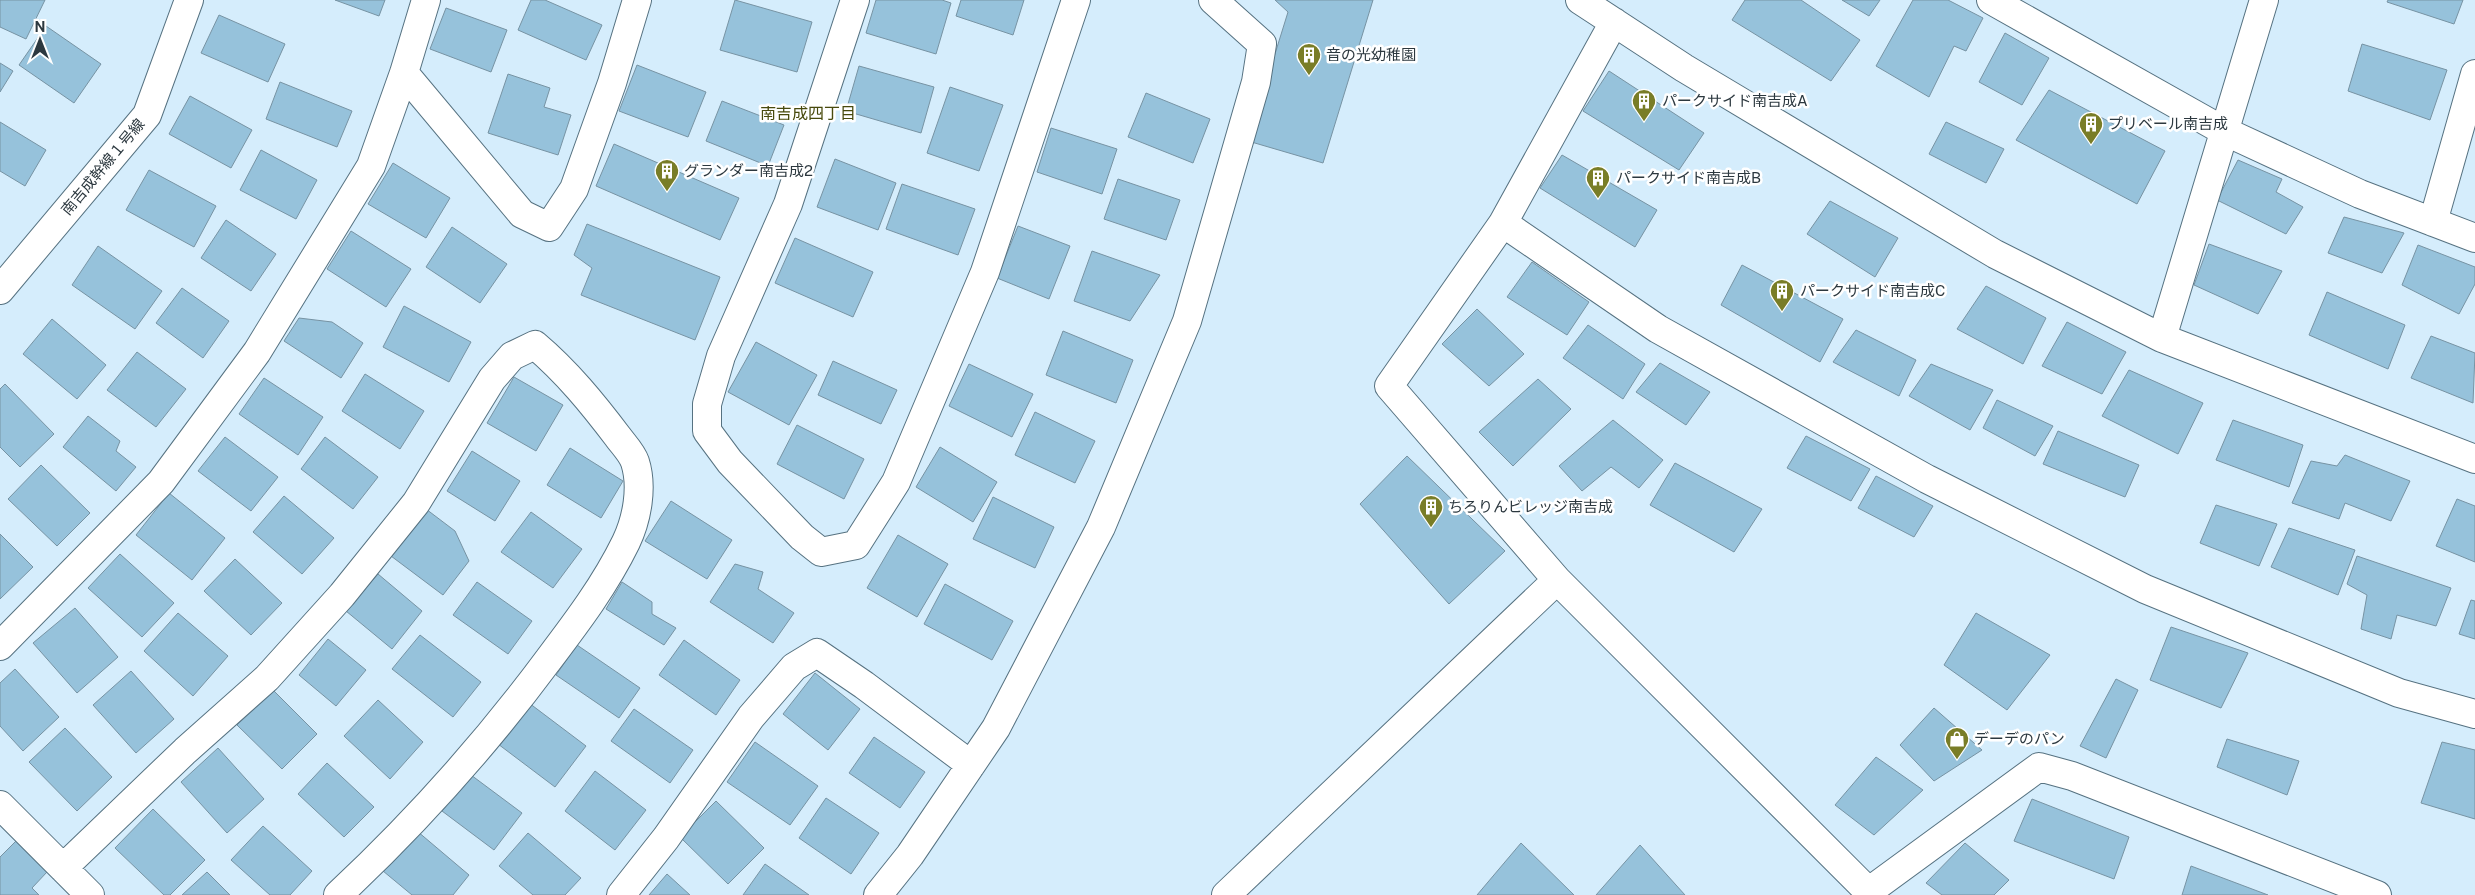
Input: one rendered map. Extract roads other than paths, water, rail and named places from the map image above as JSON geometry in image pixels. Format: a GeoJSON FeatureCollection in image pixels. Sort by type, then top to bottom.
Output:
{"type":"FeatureCollection","features":[{"type":"Feature","properties":{"kind":"street","name":"南吉成幹線１号線"},"geometry":{"type":"LineString","coordinates":[[0,290],[147,115],[188,0]]}},
{"type":"Feature","properties":{"kind":"street"},"geometry":{"type":"LineString","coordinates":[[0,646],[161,482],[257,352],[371,166],[404,73],[426,0]]}},
{"type":"Feature","properties":{"kind":"street"},"geometry":{"type":"LineString","coordinates":[[404,73],[522,214],[549,227],[574,189],[612,83],[637,0]]}},
{"type":"Feature","properties":{"kind":"street"},"geometry":{"type":"LineString","coordinates":[[855,0],[788,204],[722,356],[707,404],[707,431],[730,462],[802,537],[821,552],[856,545],[896,482],[985,272],[1076,0]]}},
{"type":"Feature","properties":{"kind":"street"},"geometry":{"type":"LineString","coordinates":[[878,895],[910,855],[996,728],[1101,527],[1187,321],[1256,82],[1262,44],[1213,0]]}},
{"type":"Feature","properties":{"kind":"street"},"geometry":{"type":"LineString","coordinates":[[1580,0],[1684,68],[1995,254],[2162,338],[2475,460]]}},
{"type":"Feature","properties":{"kind":"street"},"geometry":{"type":"LineString","coordinates":[[1991,0],[2224,131],[2360,194],[2475,238]]}},
{"type":"Feature","properties":{"kind":"street"},"geometry":{"type":"LineString","coordinates":[[2162,338],[2264,0]]}},
{"type":"Feature","properties":{"kind":"street"},"geometry":{"type":"LineString","coordinates":[[1614,22],[1503,223],[1389,386],[1557,580],[1870,893],[2039,766],[2072,776],[2376,895]]}},
{"type":"Feature","properties":{"kind":"street"},"geometry":{"type":"LineString","coordinates":[[2433,222],[2475,74]]}},
{"type":"Feature","properties":{"kind":"street"},"geometry":{"type":"LineString","coordinates":[[1503,223],[1658,330],[1927,479],[2127,580],[2400,693],[2475,714]]}},
{"type":"Feature","properties":{"kind":"street"},"geometry":{"type":"LineString","coordinates":[[63,868],[185,751],[267,678],[342,594],[416,503],[492,379],[512,356],[535,345],[557,364],[595,407],[635,461],[639,498],[626,541],[594,598],[520,698],[443,789],[376,860],[338,895]]}},
{"type":"Feature","properties":{"kind":"street"},"geometry":{"type":"LineString","coordinates":[[1226,895],[1557,580]]}},
{"type":"Feature","properties":{"kind":"street"},"geometry":{"type":"LineString","coordinates":[[620,895],[666,838],[751,717],[794,668],[818,653],[972,764]]}},
{"type":"Feature","properties":{"kind":"street"},"geometry":{"type":"LineString","coordinates":[[0,805],[90,895]]}},
{"type":"Feature","properties":{"kind":"place","name":"音の光幼稚園"},"geometry":{"type":"Point","coordinates":[1309,76]}},
{"type":"Feature","properties":{"kind":"place","name":"パークサイド南吉成A"},"geometry":{"type":"Point","coordinates":[1644,122]}},
{"type":"Feature","properties":{"kind":"place","name":"プリベール南吉成"},"geometry":{"type":"Point","coordinates":[2091,145]}},
{"type":"Feature","properties":{"kind":"place","name":"グランダー南吉成2"},"geometry":{"type":"Point","coordinates":[667,192]}},
{"type":"Feature","properties":{"kind":"place","name":"パークサイド南吉成B"},"geometry":{"type":"Point","coordinates":[1598,199]}},
{"type":"Feature","properties":{"kind":"place","name":"パークサイド南吉成C"},"geometry":{"type":"Point","coordinates":[1782,312]}},
{"type":"Feature","properties":{"kind":"place","name":"ちろりんビレッジ南吉成"},"geometry":{"type":"Point","coordinates":[1431,528]}},
{"type":"Feature","properties":{"kind":"place","name":"デーデのパン"},"geometry":{"type":"Point","coordinates":[1957,760]}},
{"type":"Feature","properties":{"kind":"district","name":"南吉成四丁目"},"geometry":{"type":"Point","coordinates":[808,113]}}]}
